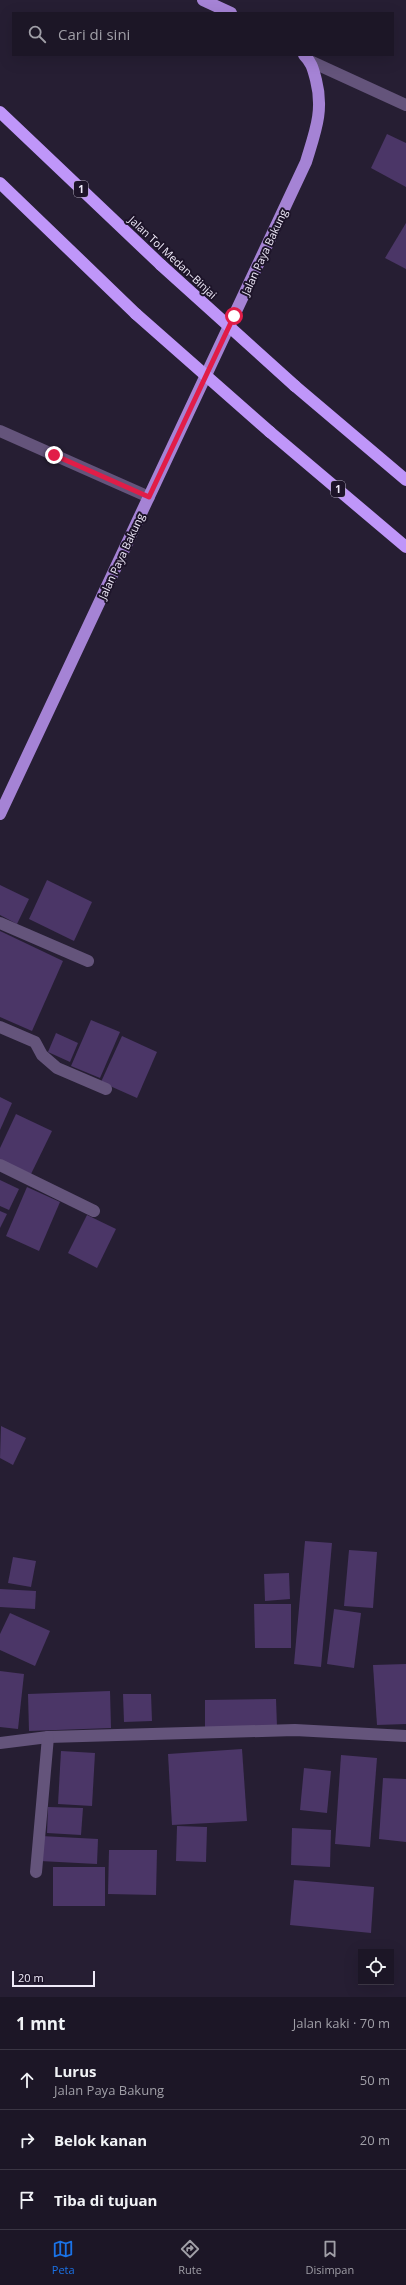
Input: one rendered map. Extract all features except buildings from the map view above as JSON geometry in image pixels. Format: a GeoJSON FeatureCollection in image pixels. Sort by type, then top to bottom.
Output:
{"type":"FeatureCollection","features":[{"type":"Feature","properties":{"kind":"highway","name":"Jalan Tol Medan–Binjai"},"geometry":{"type":"LineString","coordinates":[[0,112],[161,265],[295,386],[406,480]]}},
{"type":"Feature","properties":{"kind":"highway","name":"1"},"geometry":{"type":"LineString","coordinates":[[0,183],[136,314],[270,432],[406,547]]}},
{"type":"Feature","properties":{"kind":"main road"},"geometry":{"type":"LineString","coordinates":[[203,0],[229,12]]}},
{"type":"Feature","properties":{"kind":"main road","name":"Jalan Paya Bakung"},"geometry":{"type":"LineString","coordinates":[[0,814],[306,162],[320,110],[320,94],[308,58]]}},
{"type":"Feature","properties":{"kind":"street"},"geometry":{"type":"LineString","coordinates":[[308,58],[406,105]]}},
{"type":"Feature","properties":{"kind":"street"},"geometry":{"type":"LineString","coordinates":[[0,431],[149,497]]}},
{"type":"Feature","properties":{"kind":"street"},"geometry":{"type":"LineString","coordinates":[[0,923],[88,961]]}},
{"type":"Feature","properties":{"kind":"street"},"geometry":{"type":"LineString","coordinates":[[0,1027],[35,1042],[42,1055],[57,1068],[106,1089]]}},
{"type":"Feature","properties":{"kind":"street"},"geometry":{"type":"LineString","coordinates":[[0,1165],[94,1211]]}},
{"type":"Feature","properties":{"kind":"street"},"geometry":{"type":"LineString","coordinates":[[0,1743],[48,1737],[295,1730],[406,1736]]}},
{"type":"Feature","properties":{"kind":"street"},"geometry":{"type":"LineString","coordinates":[[36,1872],[48,1737]]}},
{"type":"Feature","properties":{"kind":"route"},"geometry":{"type":"LineString","coordinates":[[54,455],[149,497],[234,316]]}}]}
